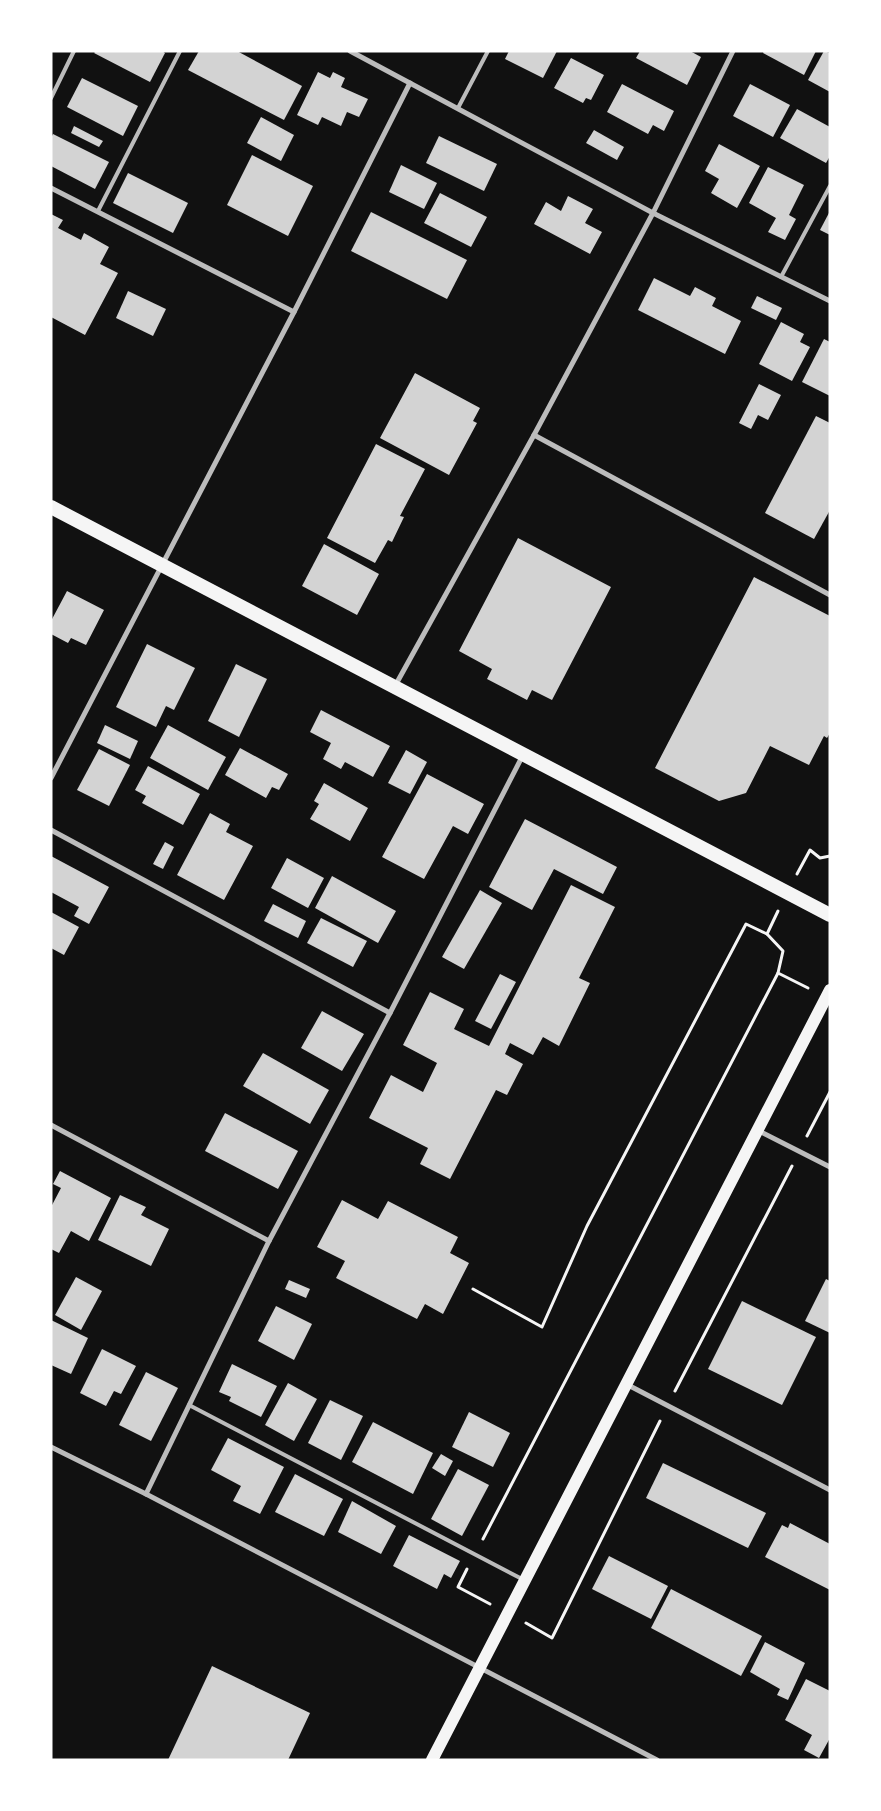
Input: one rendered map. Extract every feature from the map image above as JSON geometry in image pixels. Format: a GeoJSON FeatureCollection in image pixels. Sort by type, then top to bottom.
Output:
{"type":"FeatureCollection","features":[{"type":"Feature","properties":{"kind":"highway"},"geometry":{"type":"LineString","coordinates":[[51,507],[830,915]]}},
{"type":"Feature","properties":{"kind":"main road"},"geometry":{"type":"LineString","coordinates":[[432,1760],[756,1130],[828,994]]}},
{"type":"Feature","properties":{"kind":"street"},"geometry":{"type":"LineString","coordinates":[[350,51],[652,213],[830,301]]}},
{"type":"Feature","properties":{"kind":"street"},"geometry":{"type":"LineString","coordinates":[[395,686],[534,435],[652,213],[733,51]]}},
{"type":"Feature","properties":{"kind":"street"},"geometry":{"type":"LineString","coordinates":[[51,778],[294,312],[410,83]]}},
{"type":"Feature","properties":{"kind":"street"},"geometry":{"type":"LineString","coordinates":[[51,188],[294,312]]}},
{"type":"Feature","properties":{"kind":"street"},"geometry":{"type":"LineString","coordinates":[[534,435],[830,595]]}},
{"type":"Feature","properties":{"kind":"street"},"geometry":{"type":"LineString","coordinates":[[146,1494],[269,1241],[390,1013],[523,754]]}},
{"type":"Feature","properties":{"kind":"street"},"geometry":{"type":"LineString","coordinates":[[51,830],[390,1013]]}},
{"type":"Feature","properties":{"kind":"street"},"geometry":{"type":"LineString","coordinates":[[51,1125],[269,1241]]}},
{"type":"Feature","properties":{"kind":"street"},"geometry":{"type":"LineString","coordinates":[[756,1130],[830,1167]]}},
{"type":"Feature","properties":{"kind":"street"},"geometry":{"type":"LineString","coordinates":[[625,1384],[830,1490]]}},
{"type":"Feature","properties":{"kind":"street"},"geometry":{"type":"LineString","coordinates":[[51,1447],[146,1494],[656,1760]]}},
{"type":"Feature","properties":{"kind":"lane"},"geometry":{"type":"LineString","coordinates":[[51,98],[74,51]]}},
{"type":"Feature","properties":{"kind":"lane"},"geometry":{"type":"LineString","coordinates":[[98,211],[180,51]]}},
{"type":"Feature","properties":{"kind":"lane"},"geometry":{"type":"LineString","coordinates":[[458,108],[488,51]]}},
{"type":"Feature","properties":{"kind":"lane"},"geometry":{"type":"LineString","coordinates":[[781,277],[830,186]]}},
{"type":"Feature","properties":{"kind":"lane"},"geometry":{"type":"LineString","coordinates":[[189,1405],[524,1580]]}},
{"type":"Feature","properties":{"kind":"path"},"geometry":{"type":"LineString","coordinates":[[766,934],[810,850],[820,858],[830,856]]}},
{"type":"Feature","properties":{"kind":"path"},"geometry":{"type":"LineString","coordinates":[[473,1289],[542,1327],[587,1226],[746,924],[766,934],[783,951],[778,973],[458,1587],[552,1638],[668,1405],[830,1092]]}},
{"type":"Feature","properties":{"kind":"path"},"geometry":{"type":"LineString","coordinates":[[778,973],[828,994]]}},
{"type":"Feature","properties":{"kind":"building"},"geometry":{"type":"Polygon","coordinates":[[[96,51],[162,51],[165,53],[150,82],[94,53],[96,51]]]}},
{"type":"Feature","properties":{"kind":"building"},"geometry":{"type":"Polygon","coordinates":[[[199,51],[237,51],[302,86],[284,120],[188,70],[199,51]]]}},
{"type":"Feature","properties":{"kind":"building"},"geometry":{"type":"Polygon","coordinates":[[[509,51],[557,51],[543,78],[505,59],[509,51]]]}},
{"type":"Feature","properties":{"kind":"building"},"geometry":{"type":"Polygon","coordinates":[[[640,51],[690,51],[701,57],[687,85],[636,58],[640,51]]]}},
{"type":"Feature","properties":{"kind":"building"},"geometry":{"type":"Polygon","coordinates":[[[764,51],[816,51],[804,75],[763,53],[764,51]]]}},
{"type":"Feature","properties":{"kind":"building"},"geometry":{"type":"Polygon","coordinates":[[[824,51],[830,53],[830,92],[808,80],[824,51]]]}},
{"type":"Feature","properties":{"kind":"building"},"geometry":{"type":"Polygon","coordinates":[[[571,58],[604,75],[591,100],[586,98],[583,103],[554,88],[571,58]]]}},
{"type":"Feature","properties":{"kind":"building"},"geometry":{"type":"Polygon","coordinates":[[[318,72],[330,78],[333,72],[345,78],[341,87],[368,99],[359,117],[347,112],[341,126],[322,117],[318,125],[297,115],[318,72]]]}},
{"type":"Feature","properties":{"kind":"building"},"geometry":{"type":"Polygon","coordinates":[[[82,78],[138,106],[123,136],[67,107],[82,78]]]}},
{"type":"Feature","properties":{"kind":"building"},"geometry":{"type":"Polygon","coordinates":[[[622,84],[674,111],[664,131],[653,125],[648,134],[607,112],[622,84]]]}},
{"type":"Feature","properties":{"kind":"building"},"geometry":{"type":"Polygon","coordinates":[[[750,84],[790,105],[773,137],[733,116],[750,84]]]}},
{"type":"Feature","properties":{"kind":"building"},"geometry":{"type":"Polygon","coordinates":[[[797,109],[830,127],[830,156],[826,163],[780,138],[797,109]]]}},
{"type":"Feature","properties":{"kind":"building"},"geometry":{"type":"Polygon","coordinates":[[[261,117],[294,135],[281,161],[247,143],[261,117]]]}},
{"type":"Feature","properties":{"kind":"building"},"geometry":{"type":"Polygon","coordinates":[[[74,126],[103,141],[99,147],[71,133],[74,126]]]}},
{"type":"Feature","properties":{"kind":"building"},"geometry":{"type":"Polygon","coordinates":[[[594,130],[624,147],[617,160],[586,143],[594,130]]]}},
{"type":"Feature","properties":{"kind":"building"},"geometry":{"type":"Polygon","coordinates":[[[53,134],[109,162],[95,189],[51,166],[51,138],[53,134]]]}},
{"type":"Feature","properties":{"kind":"building"},"geometry":{"type":"Polygon","coordinates":[[[439,136],[497,164],[484,191],[426,163],[439,136]]]}},
{"type":"Feature","properties":{"kind":"building"},"geometry":{"type":"Polygon","coordinates":[[[719,144],[760,166],[737,208],[711,193],[719,179],[705,171],[719,144]]]}},
{"type":"Feature","properties":{"kind":"building"},"geometry":{"type":"Polygon","coordinates":[[[252,155],[313,186],[288,236],[227,205],[252,155]]]}},
{"type":"Feature","properties":{"kind":"building"},"geometry":{"type":"Polygon","coordinates":[[[401,165],[437,183],[424,209],[389,192],[401,165]]]}},
{"type":"Feature","properties":{"kind":"building"},"geometry":{"type":"Polygon","coordinates":[[[768,167],[804,185],[789,215],[796,219],[785,240],[768,232],[776,218],[749,203],[768,167]]]}},
{"type":"Feature","properties":{"kind":"building"},"geometry":{"type":"Polygon","coordinates":[[[128,173],[188,203],[173,233],[113,203],[128,173]]]}},
{"type":"Feature","properties":{"kind":"building"},"geometry":{"type":"Polygon","coordinates":[[[440,193],[487,217],[471,247],[424,223],[440,193]]]}},
{"type":"Feature","properties":{"kind":"building"},"geometry":{"type":"Polygon","coordinates":[[[568,196],[593,209],[585,223],[602,232],[590,254],[534,224],[546,202],[561,211],[568,196]]]}},
{"type":"Feature","properties":{"kind":"building"},"geometry":{"type":"Polygon","coordinates":[[[830,211],[830,235],[820,230],[830,211]]]}},
{"type":"Feature","properties":{"kind":"building"},"geometry":{"type":"Polygon","coordinates":[[[371,212],[467,260],[447,299],[351,251],[371,212]]]}},
{"type":"Feature","properties":{"kind":"building"},"geometry":{"type":"Polygon","coordinates":[[[51,214],[63,220],[58,228],[81,240],[84,233],[109,247],[100,264],[118,273],[85,335],[51,317],[51,214]]]}},
{"type":"Feature","properties":{"kind":"building"},"geometry":{"type":"Polygon","coordinates":[[[654,278],[690,296],[695,287],[716,298],[712,306],[741,321],[725,354],[638,310],[654,278]]]}},
{"type":"Feature","properties":{"kind":"building"},"geometry":{"type":"Polygon","coordinates":[[[128,291],[166,309],[153,336],[116,318],[128,291]]]}},
{"type":"Feature","properties":{"kind":"building"},"geometry":{"type":"Polygon","coordinates":[[[757,296],[782,308],[776,320],[751,308],[757,296]]]}},
{"type":"Feature","properties":{"kind":"building"},"geometry":{"type":"Polygon","coordinates":[[[781,322],[804,334],[800,342],[810,347],[792,381],[759,364],[781,322]]]}},
{"type":"Feature","properties":{"kind":"building"},"geometry":{"type":"Polygon","coordinates":[[[824,339],[830,342],[830,396],[802,382],[824,339]]]}},
{"type":"Feature","properties":{"kind":"building"},"geometry":{"type":"Polygon","coordinates":[[[415,373],[480,408],[473,421],[477,423],[449,475],[380,438],[415,373]]]}},
{"type":"Feature","properties":{"kind":"building"},"geometry":{"type":"Polygon","coordinates":[[[759,384],[781,395],[768,420],[758,415],[751,429],[739,423],[759,384]]]}},
{"type":"Feature","properties":{"kind":"building"},"geometry":{"type":"Polygon","coordinates":[[[816,416],[830,423],[830,510],[814,539],[765,513],[816,416]]]}},
{"type":"Feature","properties":{"kind":"building"},"geometry":{"type":"Polygon","coordinates":[[[376,444],[425,469],[400,516],[404,517],[392,542],[388,540],[375,563],[327,538],[376,444]]]}},
{"type":"Feature","properties":{"kind":"building"},"geometry":{"type":"Polygon","coordinates":[[[518,538],[611,587],[552,700],[532,690],[527,700],[487,679],[492,669],[459,651],[518,538]]]}},
{"type":"Feature","properties":{"kind":"building"},"geometry":{"type":"Polygon","coordinates":[[[324,544],[379,574],[357,615],[302,586],[324,544]]]}},
{"type":"Feature","properties":{"kind":"building"},"geometry":{"type":"Polygon","coordinates":[[[754,577],[830,616],[830,733],[827,738],[824,736],[809,765],[770,746],[746,793],[719,801],[655,768],[754,577]]]}},
{"type":"Feature","properties":{"kind":"building"},"geometry":{"type":"Polygon","coordinates":[[[67,591],[104,610],[86,645],[71,638],[68,643],[51,634],[51,621],[67,591]]]}},
{"type":"Feature","properties":{"kind":"building"},"geometry":{"type":"Polygon","coordinates":[[[147,644],[195,668],[174,710],[166,706],[156,727],[116,707],[147,644]]]}},
{"type":"Feature","properties":{"kind":"building"},"geometry":{"type":"Polygon","coordinates":[[[236,664],[267,679],[239,737],[208,721],[236,664]]]}},
{"type":"Feature","properties":{"kind":"building"},"geometry":{"type":"Polygon","coordinates":[[[321,710],[390,746],[373,777],[345,762],[341,769],[323,759],[331,743],[310,732],[321,710]]]}},
{"type":"Feature","properties":{"kind":"building"},"geometry":{"type":"Polygon","coordinates":[[[105,725],[138,741],[130,759],[97,743],[105,725]]]}},
{"type":"Feature","properties":{"kind":"building"},"geometry":{"type":"Polygon","coordinates":[[[168,725],[226,757],[208,790],[150,758],[168,725]]]}},
{"type":"Feature","properties":{"kind":"building"},"geometry":{"type":"Polygon","coordinates":[[[240,748],[288,774],[279,790],[272,787],[266,798],[225,775],[240,748]]]}},
{"type":"Feature","properties":{"kind":"building"},"geometry":{"type":"Polygon","coordinates":[[[99,749],[130,765],[109,806],[77,790],[99,749]]]}},
{"type":"Feature","properties":{"kind":"building"},"geometry":{"type":"Polygon","coordinates":[[[406,750],[427,762],[410,794],[388,783],[406,750]]]}},
{"type":"Feature","properties":{"kind":"building"},"geometry":{"type":"Polygon","coordinates":[[[148,766],[200,794],[183,825],[142,803],[146,796],[135,790],[148,766]]]}},
{"type":"Feature","properties":{"kind":"building"},"geometry":{"type":"Polygon","coordinates":[[[427,774],[484,804],[468,834],[453,826],[424,879],[382,857],[427,774]]]}},
{"type":"Feature","properties":{"kind":"building"},"geometry":{"type":"Polygon","coordinates":[[[324,783],[368,808],[350,841],[310,819],[319,804],[314,801],[324,783]]]}},
{"type":"Feature","properties":{"kind":"building"},"geometry":{"type":"Polygon","coordinates":[[[210,813],[230,824],[226,832],[253,846],[224,900],[177,875],[210,813]]]}},
{"type":"Feature","properties":{"kind":"building"},"geometry":{"type":"Polygon","coordinates":[[[525,819],[617,867],[603,894],[554,869],[532,910],[489,887],[525,819]]]}},
{"type":"Feature","properties":{"kind":"building"},"geometry":{"type":"Polygon","coordinates":[[[165,842],[174,847],[163,869],[153,864],[165,842]]]}},
{"type":"Feature","properties":{"kind":"building"},"geometry":{"type":"Polygon","coordinates":[[[51,856],[109,887],[89,924],[74,916],[79,907],[51,892],[51,856]]]}},
{"type":"Feature","properties":{"kind":"building"},"geometry":{"type":"Polygon","coordinates":[[[287,858],[324,878],[308,908],[271,888],[287,858]]]}},
{"type":"Feature","properties":{"kind":"building"},"geometry":{"type":"Polygon","coordinates":[[[332,876],[396,911],[378,943],[315,908],[332,876]]]}},
{"type":"Feature","properties":{"kind":"building"},"geometry":{"type":"Polygon","coordinates":[[[571,885],[615,907],[579,978],[590,983],[559,1046],[543,1037],[533,1055],[510,1043],[505,1054],[523,1064],[507,1095],[496,1090],[450,1179],[420,1164],[428,1148],[369,1118],[391,1075],[423,1092],[437,1063],[403,1045],[430,992],[464,1009],[454,1029],[489,1046],[571,885]]]}},
{"type":"Feature","properties":{"kind":"building"},"geometry":{"type":"Polygon","coordinates":[[[480,890],[502,903],[464,969],[442,957],[480,890]]]}},
{"type":"Feature","properties":{"kind":"building"},"geometry":{"type":"Polygon","coordinates":[[[273,904],[306,921],[298,938],[264,921],[273,904]]]}},
{"type":"Feature","properties":{"kind":"building"},"geometry":{"type":"Polygon","coordinates":[[[51,912],[79,927],[64,955],[51,948],[51,912]]]}},
{"type":"Feature","properties":{"kind":"building"},"geometry":{"type":"Polygon","coordinates":[[[321,918],[367,941],[353,967],[307,943],[321,918]]]}},
{"type":"Feature","properties":{"kind":"building"},"geometry":{"type":"Polygon","coordinates":[[[500,974],[516,982],[491,1029],[475,1021],[500,974]]]}},
{"type":"Feature","properties":{"kind":"building"},"geometry":{"type":"Polygon","coordinates":[[[322,1011],[364,1034],[342,1071],[301,1048],[322,1011]]]}},
{"type":"Feature","properties":{"kind":"building"},"geometry":{"type":"Polygon","coordinates":[[[263,1053],[329,1090],[310,1124],[243,1086],[263,1053]]]}},
{"type":"Feature","properties":{"kind":"building"},"geometry":{"type":"Polygon","coordinates":[[[225,1113],[298,1151],[278,1189],[205,1151],[225,1113]]]}},
{"type":"Feature","properties":{"kind":"building"},"geometry":{"type":"Polygon","coordinates":[[[60,1171],[111,1198],[89,1241],[71,1231],[59,1253],[51,1249],[51,1207],[61,1188],[53,1184],[60,1171]]]}},
{"type":"Feature","properties":{"kind":"building"},"geometry":{"type":"Polygon","coordinates":[[[120,1195],[146,1207],[141,1215],[169,1229],[151,1266],[98,1240],[120,1195]]]}},
{"type":"Feature","properties":{"kind":"building"},"geometry":{"type":"Polygon","coordinates":[[[342,1200],[378,1219],[388,1201],[458,1237],[450,1253],[469,1263],[443,1314],[425,1304],[417,1319],[336,1278],[345,1261],[317,1247],[342,1200]]]}},
{"type":"Feature","properties":{"kind":"building"},"geometry":{"type":"Polygon","coordinates":[[[76,1277],[102,1291],[81,1330],[55,1315],[76,1277]]]}},
{"type":"Feature","properties":{"kind":"building"},"geometry":{"type":"Polygon","coordinates":[[[826,1279],[830,1281],[830,1333],[805,1321],[826,1279]]]}},
{"type":"Feature","properties":{"kind":"building"},"geometry":{"type":"Polygon","coordinates":[[[289,1280],[310,1289],[306,1298],[285,1289],[289,1280]]]}},
{"type":"Feature","properties":{"kind":"building"},"geometry":{"type":"Polygon","coordinates":[[[742,1301],[816,1337],[782,1405],[708,1369],[742,1301]]]}},
{"type":"Feature","properties":{"kind":"building"},"geometry":{"type":"Polygon","coordinates":[[[276,1306],[312,1324],[294,1360],[258,1341],[276,1306]]]}},
{"type":"Feature","properties":{"kind":"building"},"geometry":{"type":"Polygon","coordinates":[[[51,1320],[88,1338],[71,1374],[51,1365],[51,1320]]]}},
{"type":"Feature","properties":{"kind":"building"},"geometry":{"type":"Polygon","coordinates":[[[102,1349],[136,1366],[121,1394],[114,1391],[106,1406],[80,1393],[102,1349]]]}},
{"type":"Feature","properties":{"kind":"building"},"geometry":{"type":"Polygon","coordinates":[[[232,1364],[277,1386],[261,1417],[229,1401],[231,1397],[219,1392],[232,1364]]]}},
{"type":"Feature","properties":{"kind":"building"},"geometry":{"type":"Polygon","coordinates":[[[146,1372],[178,1388],[151,1441],[119,1425],[146,1372]]]}},
{"type":"Feature","properties":{"kind":"building"},"geometry":{"type":"Polygon","coordinates":[[[288,1383],[317,1399],[294,1441],[265,1425],[288,1383]]]}},
{"type":"Feature","properties":{"kind":"building"},"geometry":{"type":"Polygon","coordinates":[[[330,1400],[363,1416],[341,1460],[308,1443],[330,1400]]]}},
{"type":"Feature","properties":{"kind":"building"},"geometry":{"type":"Polygon","coordinates":[[[469,1412],[510,1433],[493,1467],[452,1447],[469,1412]]]}},
{"type":"Feature","properties":{"kind":"building"},"geometry":{"type":"Polygon","coordinates":[[[373,1422],[433,1453],[413,1494],[352,1462],[373,1422]]]}},
{"type":"Feature","properties":{"kind":"building"},"geometry":{"type":"Polygon","coordinates":[[[228,1438],[284,1467],[260,1514],[233,1501],[241,1486],[211,1470],[228,1438]]]}},
{"type":"Feature","properties":{"kind":"building"},"geometry":{"type":"Polygon","coordinates":[[[441,1454],[453,1461],[445,1476],[432,1468],[441,1454]]]}},
{"type":"Feature","properties":{"kind":"building"},"geometry":{"type":"Polygon","coordinates":[[[663,1463],[766,1513],[748,1548],[646,1498],[663,1463]]]}},
{"type":"Feature","properties":{"kind":"building"},"geometry":{"type":"Polygon","coordinates":[[[458,1469],[489,1485],[462,1536],[431,1519],[458,1469]]]}},
{"type":"Feature","properties":{"kind":"building"},"geometry":{"type":"Polygon","coordinates":[[[295,1474],[343,1499],[324,1536],[275,1512],[295,1474]]]}},
{"type":"Feature","properties":{"kind":"building"},"geometry":{"type":"Polygon","coordinates":[[[352,1501],[396,1526],[381,1554],[338,1532],[352,1501]]]}},
{"type":"Feature","properties":{"kind":"building"},"geometry":{"type":"Polygon","coordinates":[[[790,1523],[830,1544],[830,1590],[765,1557],[782,1525],[788,1528],[790,1523]]]}},
{"type":"Feature","properties":{"kind":"building"},"geometry":{"type":"Polygon","coordinates":[[[409,1535],[460,1561],[451,1578],[444,1574],[437,1589],[393,1566],[409,1535]]]}},
{"type":"Feature","properties":{"kind":"building"},"geometry":{"type":"Polygon","coordinates":[[[609,1556],[668,1586],[651,1619],[592,1589],[609,1556]]]}},
{"type":"Feature","properties":{"kind":"building"},"geometry":{"type":"Polygon","coordinates":[[[671,1589],[762,1636],[741,1676],[651,1628],[671,1589]]]}},
{"type":"Feature","properties":{"kind":"building"},"geometry":{"type":"Polygon","coordinates":[[[765,1642],[805,1663],[788,1700],[777,1695],[780,1689],[750,1672],[765,1642]]]}},
{"type":"Feature","properties":{"kind":"building"},"geometry":{"type":"Polygon","coordinates":[[[212,1666],[310,1713],[288,1760],[168,1760],[212,1666]]]}},
{"type":"Feature","properties":{"kind":"building"},"geometry":{"type":"Polygon","coordinates":[[[806,1679],[830,1691],[830,1738],[819,1758],[804,1750],[812,1735],[785,1720],[806,1679]]]}}]}
